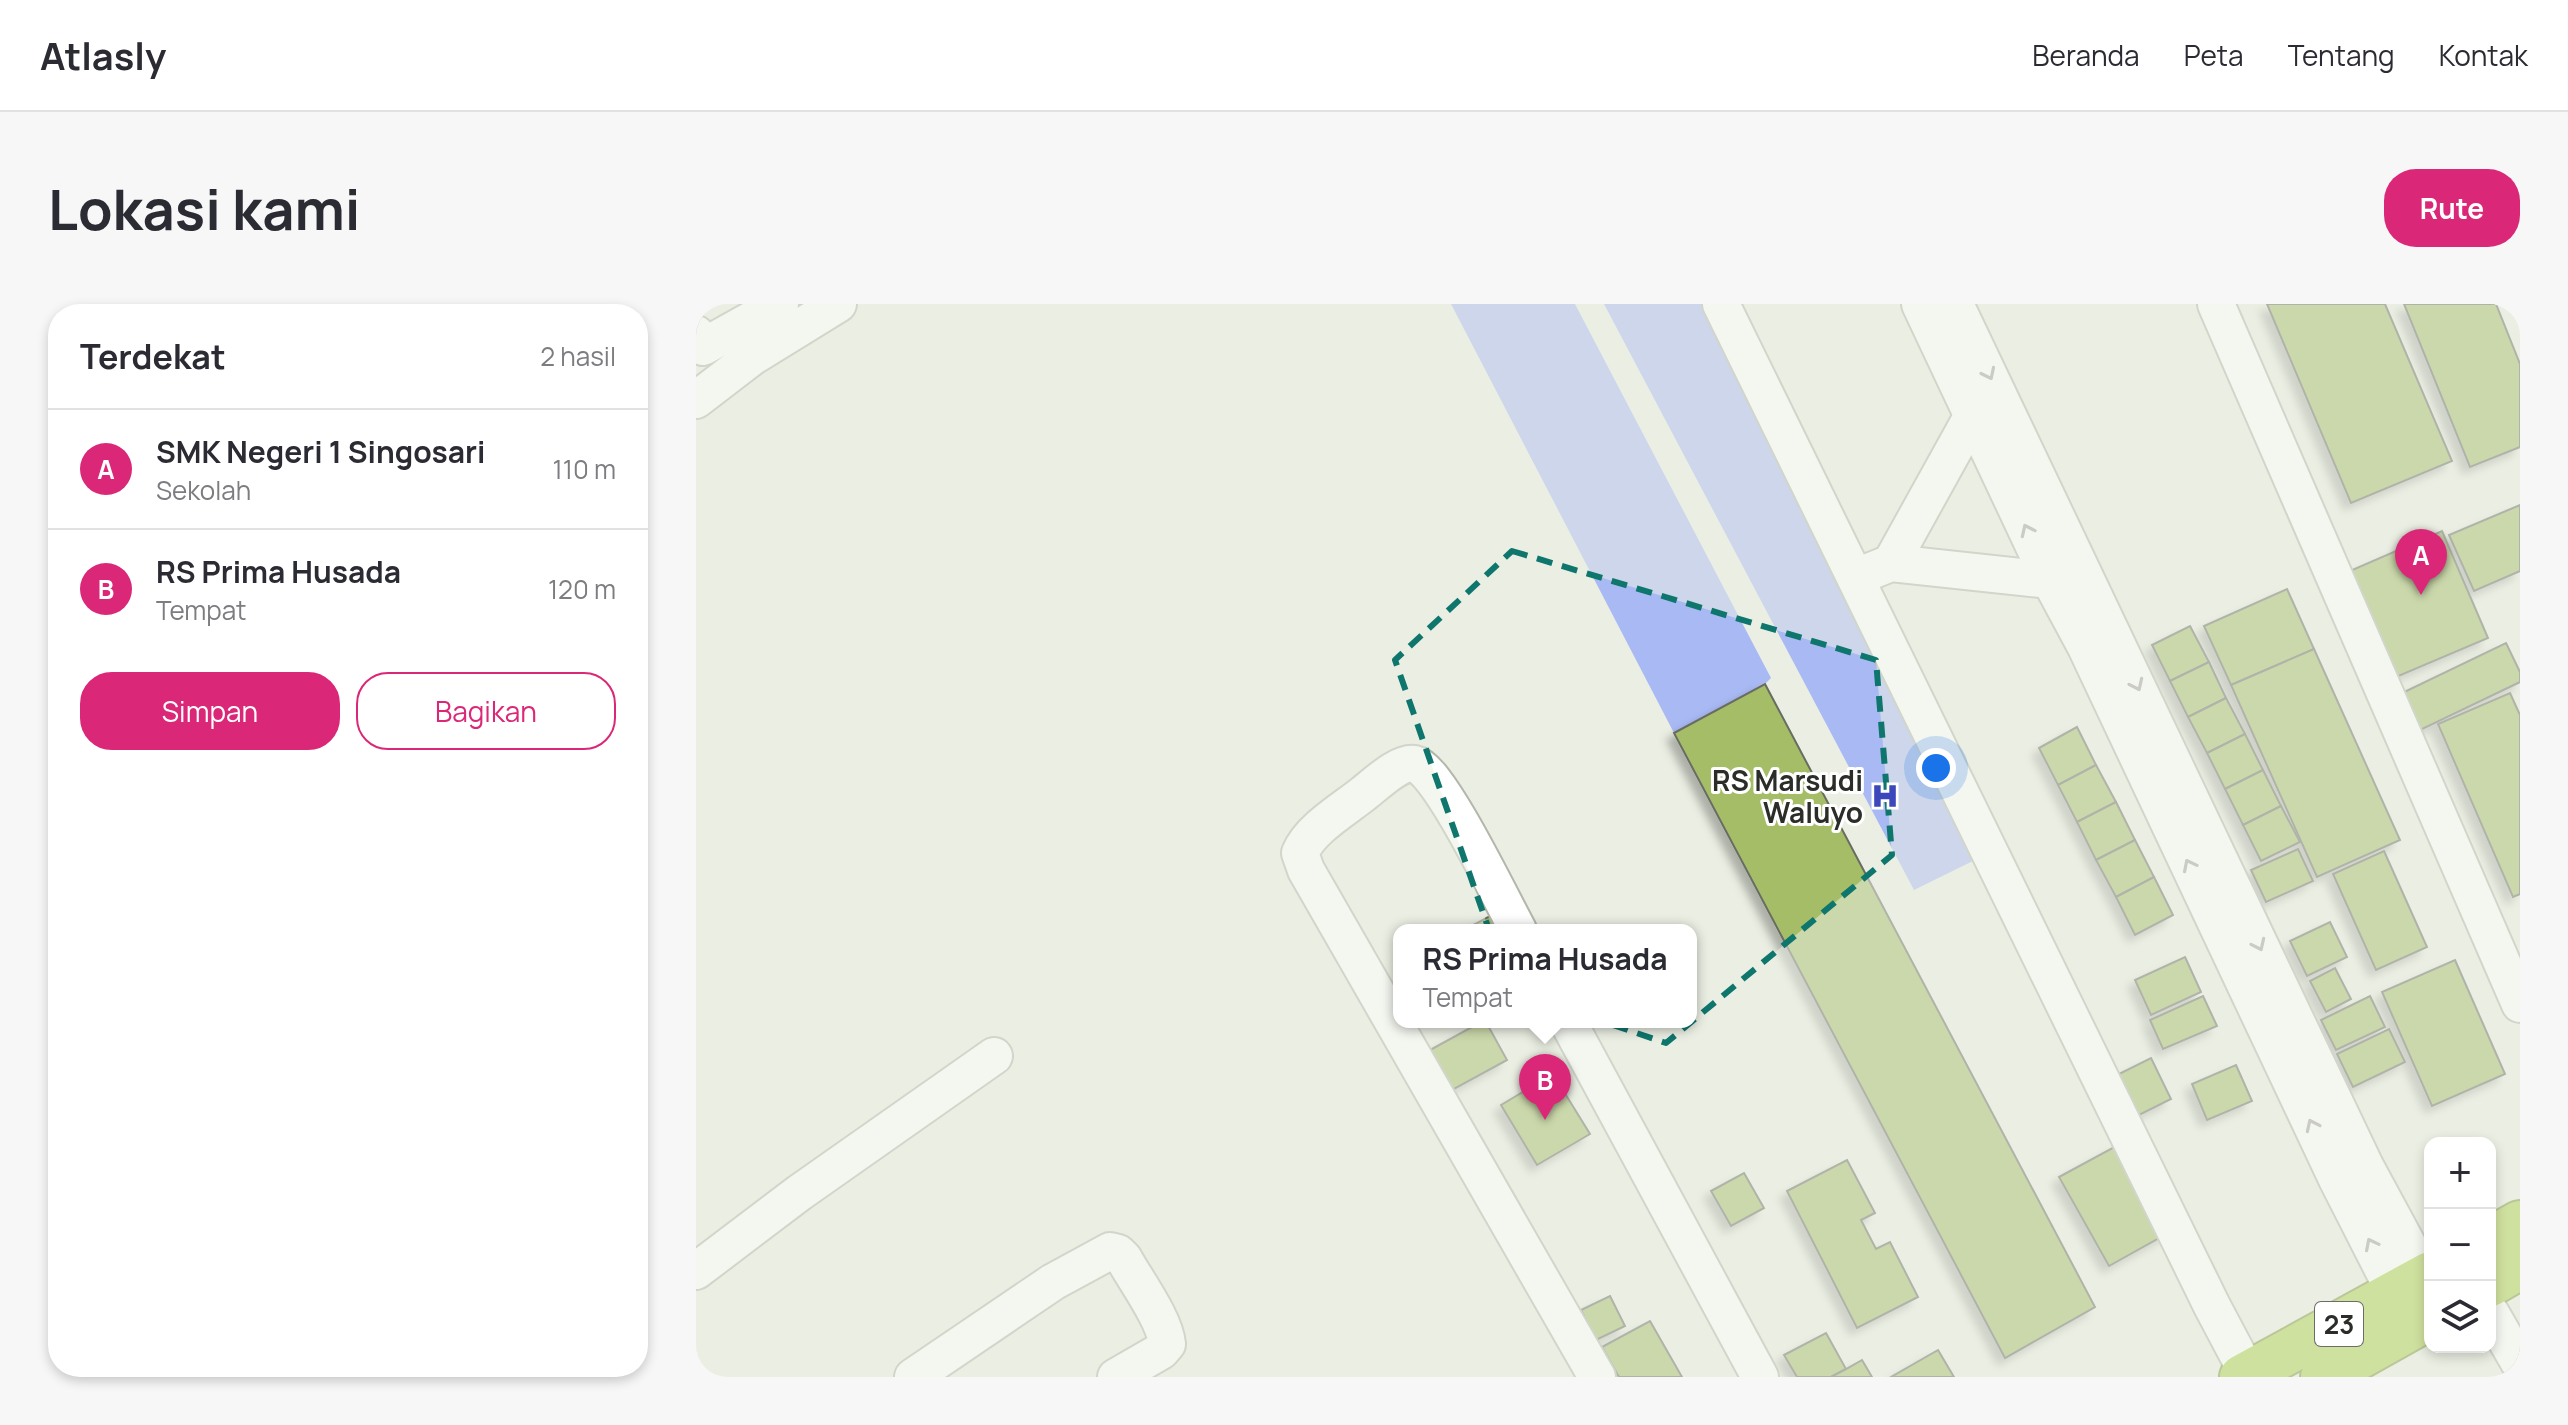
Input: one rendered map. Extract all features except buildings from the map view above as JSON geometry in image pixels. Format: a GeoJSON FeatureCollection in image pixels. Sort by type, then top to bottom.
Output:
{"type":"FeatureCollection","features":[{"type":"Feature","properties":{"kind":"highway"},"geometry":{"type":"LineString","coordinates":[[2496,1237],[2520,1223]]}},
{"type":"Feature","properties":{"kind":"highway"},"geometry":{"type":"LineString","coordinates":[[2495,1281],[2520,1267]]}},
{"type":"Feature","properties":{"kind":"highway","name":"23"},"geometry":{"type":"LineString","coordinates":[[2245,1375],[2420,1290]]}},
{"type":"Feature","properties":{"kind":"highway","name":"23"},"geometry":{"type":"LineString","coordinates":[[2323,1377],[2420,1290]]}},
{"type":"Feature","properties":{"kind":"street"},"geometry":{"type":"LineString","coordinates":[[696,400],[745,343],[780,316],[838,304]]}},
{"type":"Feature","properties":{"kind":"street"},"geometry":{"type":"LineString","coordinates":[[1721,304],[2245,1375]]}},
{"type":"Feature","properties":{"kind":"street"},"geometry":{"type":"LineString","coordinates":[[2216,304],[2520,1004]]}},
{"type":"Feature","properties":{"kind":"street"},"geometry":{"type":"LineString","coordinates":[[1939,309],[1973,415],[2050,580],[2100,642]]}},
{"type":"Feature","properties":{"kind":"street"},"geometry":{"type":"LineString","coordinates":[[1939,309],[2351,1172],[2420,1290]]}},
{"type":"Feature","properties":{"kind":"street"},"geometry":{"type":"LineString","coordinates":[[698,350],[745,343]]}},
{"type":"Feature","properties":{"kind":"street"},"geometry":{"type":"LineString","coordinates":[[1891,563],[1973,415]]}},
{"type":"Feature","properties":{"kind":"street"},"geometry":{"type":"LineString","coordinates":[[1856,577],[1891,563],[2050,580]]}},
{"type":"Feature","properties":{"kind":"street"},"geometry":{"type":"LineString","coordinates":[[1393,1022],[1306,870],[1300,853],[1309,838],[1362,795],[1406,765],[1418,765],[1432,776],[1450,803],[1515,924]]}},
{"type":"Feature","properties":{"kind":"street"},"geometry":{"type":"LineString","coordinates":[[1397,1028],[1597,1377]]}},
{"type":"Feature","properties":{"kind":"street"},"geometry":{"type":"LineString","coordinates":[[1571,1028],[1760,1377]]}},
{"type":"Feature","properties":{"kind":"street"},"geometry":{"type":"LineString","coordinates":[[696,1271],[799,1193],[994,1056]]}},
{"type":"Feature","properties":{"kind":"street"},"geometry":{"type":"LineString","coordinates":[[913,1377],[1053,1282],[1110,1251],[1124,1259],[1161,1326],[1167,1344],[1161,1351],[1116,1377]]}},
{"type":"Feature","properties":{"kind":"street"},"geometry":{"type":"LineString","coordinates":[[2496,1322],[2520,1364]]}},
{"type":"Feature","properties":{"kind":"highlighted area"},"geometry":{"type":"Polygon","coordinates":[[[1512,551],[1876,660],[1892,855],[1666,1043],[1510,990],[1395,660],[1512,551]]]}},
{"type":"Feature","properties":{"kind":"shaded area"},"geometry":{"type":"Polygon","coordinates":[[[1451,304],[1575,304],[1771,678],[1765,684],[1674,733],[1451,304]]]}},
{"type":"Feature","properties":{"kind":"shaded area"},"geometry":{"type":"Polygon","coordinates":[[[1604,304],[1703,304],[1977,859],[1914,890],[1604,304]]]}},
{"type":"Feature","properties":{"kind":"place","name":"SMK Negeri 1 Singosari"},"geometry":{"type":"Point","coordinates":[2421,595]}},
{"type":"Feature","properties":{"kind":"place","name":"RS Marsudi Waluyo"},"geometry":{"type":"Point","coordinates":[1885,796]}},
{"type":"Feature","properties":{"kind":"place","name":"RS Prima Husada"},"geometry":{"type":"Point","coordinates":[1545,1120]}}]}
